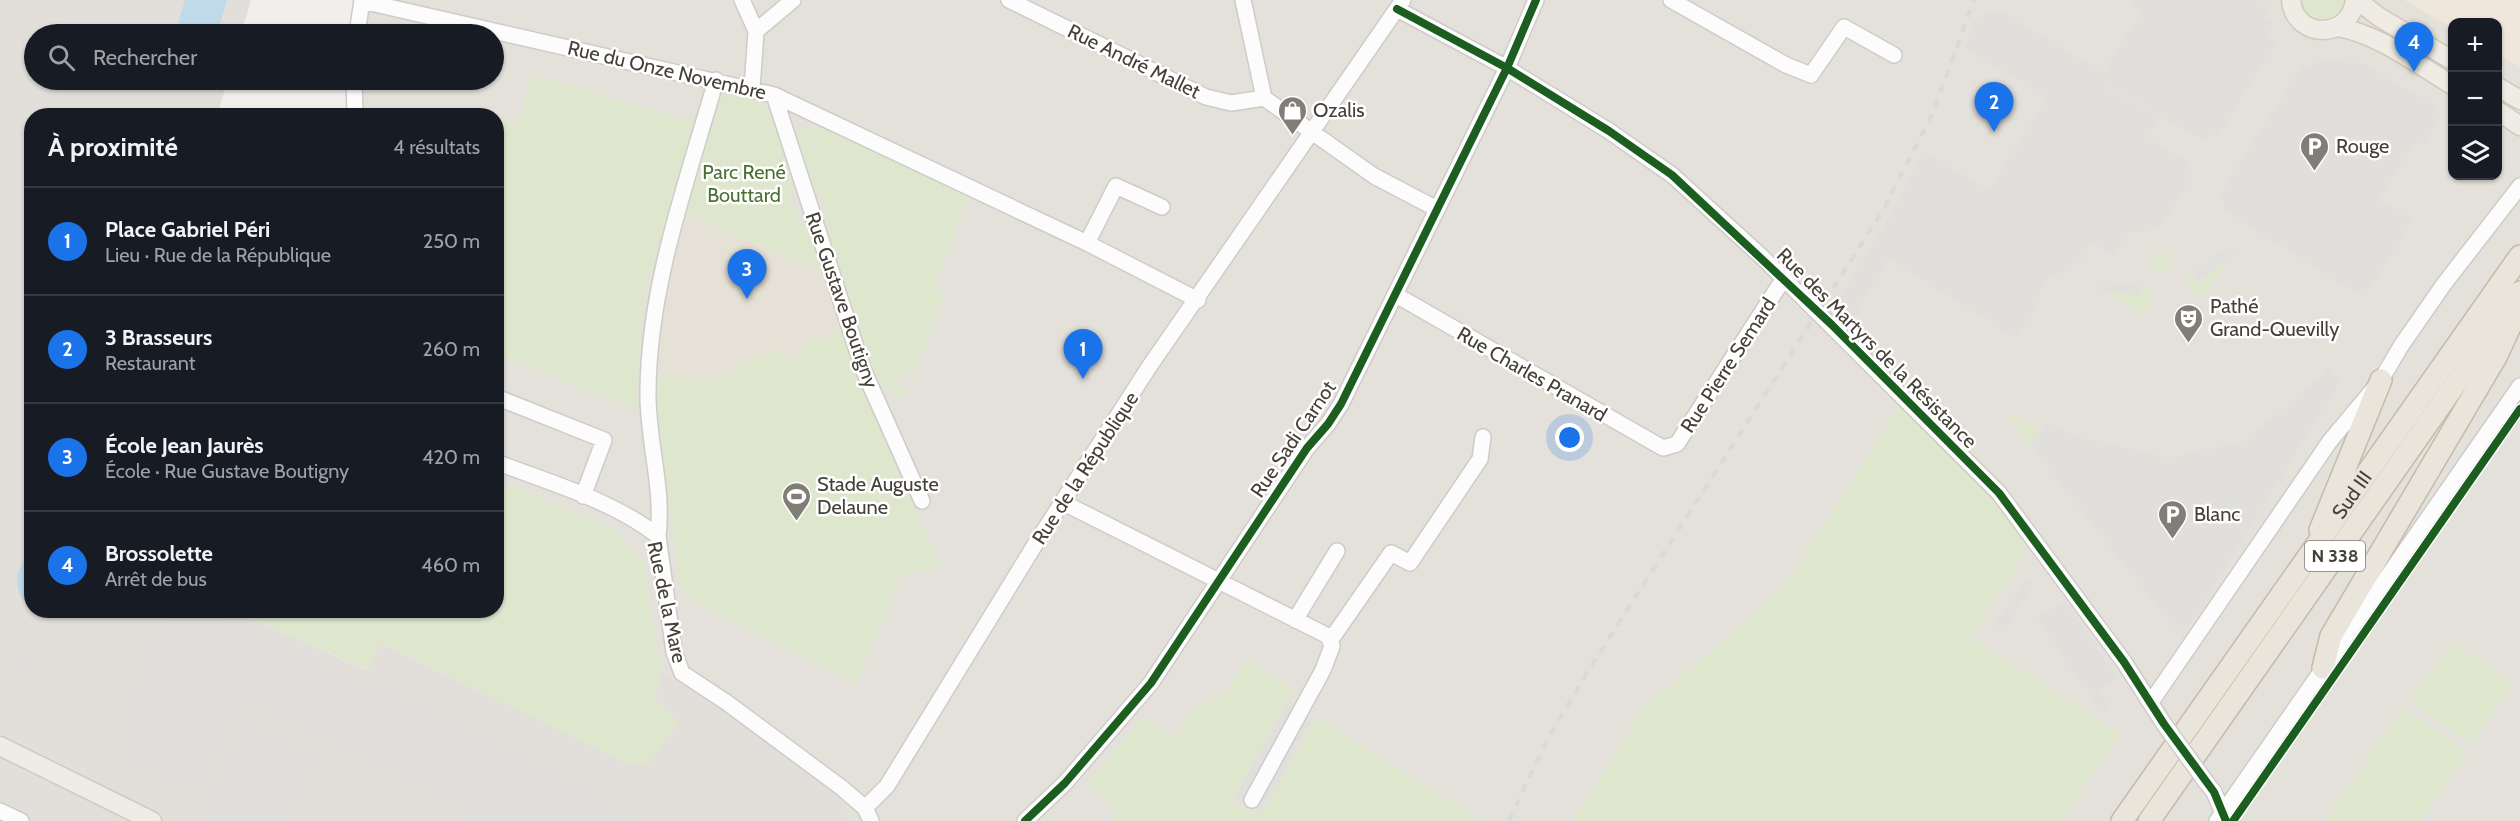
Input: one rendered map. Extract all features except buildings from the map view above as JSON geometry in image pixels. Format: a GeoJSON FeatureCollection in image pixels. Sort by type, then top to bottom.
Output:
{"type":"FeatureCollection","features":[{"type":"Feature","properties":{"kind":"highway","name":"Sud III"},"geometry":{"type":"LineString","coordinates":[[2122,821],[2520,256]]}},
{"type":"Feature","properties":{"kind":"highway","name":"Sud III"},"geometry":{"type":"LineString","coordinates":[[2150,821],[2520,292]]}},
{"type":"Feature","properties":{"kind":"highway"},"geometry":{"type":"LineString","coordinates":[[2323,668],[2331,636],[2496,357],[2520,306]]}},
{"type":"Feature","properties":{"kind":"highway"},"geometry":{"type":"LineString","coordinates":[[2309,558],[2335,486],[2381,380]]}},
{"type":"Feature","properties":{"kind":"main road"},"geometry":{"type":"LineString","coordinates":[[2338,27],[2349,18],[2356,0],[2379,17],[2448,58]]}},
{"type":"Feature","properties":{"kind":"main road"},"geometry":{"type":"LineString","coordinates":[[2290,1],[2298,19],[2308,27],[2320,31],[2338,27],[2352,30],[2385,45],[2448,83]]}},
{"type":"Feature","properties":{"kind":"main road"},"geometry":{"type":"LineString","coordinates":[[2502,89],[2520,100]]}},
{"type":"Feature","properties":{"kind":"main road"},"geometry":{"type":"LineString","coordinates":[[2502,114],[2520,126]]}},
{"type":"Feature","properties":{"kind":"main road"},"geometry":{"type":"LineString","coordinates":[[0,746],[152,821]]}},
{"type":"Feature","properties":{"kind":"street"},"geometry":{"type":"LineString","coordinates":[[742,0],[756,31],[752,88]]}},
{"type":"Feature","properties":{"kind":"street"},"geometry":{"type":"LineString","coordinates":[[756,31],[794,0]]}},
{"type":"Feature","properties":{"kind":"street","name":"Rue André Mallet"},"geometry":{"type":"LineString","coordinates":[[1010,0],[1206,97],[1231,103],[1264,98]]}},
{"type":"Feature","properties":{"kind":"street"},"geometry":{"type":"LineString","coordinates":[[1243,0],[1264,98],[1374,176],[1437,209]]}},
{"type":"Feature","properties":{"kind":"street","name":"Rue Sadi Carnot"},"geometry":{"type":"LineString","coordinates":[[1025,821],[1065,783],[1151,683],[1306,448],[1328,424],[1341,404],[1507,68],[1536,0]]}},
{"type":"Feature","properties":{"kind":"street"},"geometry":{"type":"LineString","coordinates":[[1671,0],[1786,65],[1811,75],[1844,27],[1894,55]]}},
{"type":"Feature","properties":{"kind":"street"},"geometry":{"type":"LineString","coordinates":[[359,24],[362,1]]}},
{"type":"Feature","properties":{"kind":"street","name":"Rue du Onze Novembre"},"geometry":{"type":"LineString","coordinates":[[362,1],[465,24]]}},
{"type":"Feature","properties":{"kind":"street","name":"Rue des Martyrs de la Résistance"},"geometry":{"type":"LineString","coordinates":[[1400,5],[1609,131],[1672,175],[1784,278],[2000,493],[2206,782],[2222,818]]}},
{"type":"Feature","properties":{"kind":"street","name":"Rue de la République"},"geometry":{"type":"LineString","coordinates":[[868,814],[1062,502],[1149,367],[1198,300],[1310,132],[1400,5]]}},
{"type":"Feature","properties":{"kind":"street","name":"Rue du Onze Novembre"},"geometry":{"type":"LineString","coordinates":[[504,33],[752,88],[774,95],[1087,243],[1198,300]]}},
{"type":"Feature","properties":{"kind":"street"},"geometry":{"type":"LineString","coordinates":[[658,536],[661,510],[648,393],[655,305],[716,80]]}},
{"type":"Feature","properties":{"kind":"street"},"geometry":{"type":"LineString","coordinates":[[354,90],[355,108]]}},
{"type":"Feature","properties":{"kind":"street","name":"Rue Gustave Boutigny"},"geometry":{"type":"LineString","coordinates":[[774,95],[863,369],[922,501]]}},
{"type":"Feature","properties":{"kind":"street"},"geometry":{"type":"LineString","coordinates":[[1087,243],[1116,186],[1162,207]]}},
{"type":"Feature","properties":{"kind":"street"},"geometry":{"type":"LineString","coordinates":[[2151,702],[2330,441],[2381,380],[2444,284],[2520,186]]}},
{"type":"Feature","properties":{"kind":"street","name":"Rue Pierre Semard"},"geometry":{"type":"LineString","coordinates":[[1670,448],[1677,444],[1784,278]]}},
{"type":"Feature","properties":{"kind":"street","name":"Rue Charles Pranard"},"geometry":{"type":"LineString","coordinates":[[1395,295],[1663,448],[1670,448]]}},
{"type":"Feature","properties":{"kind":"street"},"geometry":{"type":"LineString","coordinates":[[2222,818],[2323,668],[2520,386]]}},
{"type":"Feature","properties":{"kind":"street"},"geometry":{"type":"LineString","coordinates":[[504,400],[604,440],[583,496]]}},
{"type":"Feature","properties":{"kind":"street"},"geometry":{"type":"LineString","coordinates":[[1330,641],[1391,553],[1410,563],[1480,459],[1483,437]]}},
{"type":"Feature","properties":{"kind":"street","name":"Rue de la Mare"},"geometry":{"type":"LineString","coordinates":[[504,465],[583,496],[638,521],[658,536],[675,652],[682,673],[726,702],[842,788],[868,814]]}},
{"type":"Feature","properties":{"kind":"street"},"geometry":{"type":"LineString","coordinates":[[1062,502],[1328,636],[1332,646],[1323,670],[1252,800]]}},
{"type":"Feature","properties":{"kind":"street"},"geometry":{"type":"LineString","coordinates":[[1295,620],[1337,551]]}},
{"type":"Feature","properties":{"kind":"street"},"geometry":{"type":"LineString","coordinates":[[0,811],[21,821]]}},
{"type":"Feature","properties":{"kind":"shaded area"},"geometry":{"type":"Polygon","coordinates":[[[0,0],[251,0],[244,24],[24,24],[24,90],[225,90],[219,108],[24,108],[24,618],[251,618],[367,670],[379,642],[629,764],[654,699],[661,671],[720,705],[846,801],[850,821],[0,821],[0,0]]]}},
{"type":"Feature","properties":{"kind":"shaded area"},"geometry":{"type":"Polygon","coordinates":[[[370,0],[2405,0],[2448,26],[2448,180],[2502,180],[2502,57],[2520,66],[2520,821],[850,821],[846,801],[720,705],[661,671],[643,561],[615,529],[504,483],[504,108],[353,108],[356,90],[504,90],[504,24],[366,24],[370,0]]]}},
{"type":"Feature","properties":{"kind":"shaded area"},"geometry":{"type":"Polygon","coordinates":[[[2132,0],[2259,0],[2269,6],[2264,17],[2270,20],[2273,27],[2268,37],[2276,42],[2217,139],[2208,134],[2203,141],[2110,85],[2108,88],[2159,118],[2147,137],[2189,162],[2185,171],[2193,176],[2162,226],[2134,234],[2129,231],[2114,257],[2089,242],[2086,262],[2076,262],[2068,272],[2050,276],[2040,292],[2039,304],[2016,338],[1889,259],[1852,318],[1834,306],[1887,222],[1923,152],[1989,189],[2046,100],[2044,95],[1965,48],[1973,26],[1984,21],[1982,12],[2006,14],[2103,73],[2141,11],[2130,3],[2132,0]]]}},
{"type":"Feature","properties":{"kind":"shaded area"},"geometry":{"type":"Polygon","coordinates":[[[2405,0],[2520,0],[2520,66],[2502,57],[2502,18],[2448,18],[2448,26],[2405,0]]]}},
{"type":"Feature","properties":{"kind":"shaded area","name":"Rouge"},"geometry":{"type":"Polygon","coordinates":[[[2352,56],[2436,107],[2431,115],[2439,120],[2424,145],[2417,141],[2379,199],[2413,220],[2365,298],[2238,220],[2224,208],[2225,204],[2217,199],[2302,64],[2309,68],[2317,61],[2330,58],[2347,63],[2352,56]]]}},
{"type":"Feature","properties":{"kind":"shaded area"},"geometry":{"type":"Polygon","coordinates":[[[686,213],[823,274],[843,333],[835,328],[825,343],[809,340],[795,364],[773,348],[723,377],[706,379],[657,375],[663,302],[686,213]]]}},
{"type":"Feature","properties":{"kind":"shaded area"},"geometry":{"type":"Polygon","coordinates":[[[2229,246],[2235,253],[2198,281],[2192,273],[2229,246]]]}},
{"type":"Feature","properties":{"kind":"shaded area"},"geometry":{"type":"Polygon","coordinates":[[[2096,280],[2141,286],[2139,295],[2094,289],[2096,280]]]}},
{"type":"Feature","properties":{"kind":"shaded area","name":"Blanc"},"geometry":{"type":"Polygon","coordinates":[[[2328,368],[2341,381],[2187,629],[2178,624],[2174,628],[2031,447],[2046,423],[2070,435],[2170,458],[2244,441],[2324,374],[2328,368]]]}},
{"type":"Feature","properties":{"kind":"shaded area"},"geometry":{"type":"Polygon","coordinates":[[[2026,580],[2034,584],[2002,634],[1992,628],[2026,580]]]}},
{"type":"Feature","properties":{"kind":"shaded area"},"geometry":{"type":"Polygon","coordinates":[[[2064,601],[2117,677],[2099,690],[2109,706],[2101,712],[2037,618],[2064,601]]]}},
{"type":"Feature","properties":{"kind":"shaded area"},"geometry":{"type":"Polygon","coordinates":[[[172,618],[215,618],[395,698],[601,800],[629,821],[468,821],[463,802],[245,697],[195,781],[168,778],[133,763],[126,738],[131,710],[160,626],[172,618]]]}},
{"type":"Feature","properties":{"kind":"shaded area"},"geometry":{"type":"Polygon","coordinates":[[[24,649],[34,652],[27,676],[16,673],[24,649]]]}},
{"type":"Feature","properties":{"kind":"shaded area"},"geometry":{"type":"Polygon","coordinates":[[[1286,706],[1312,719],[1260,812],[1234,799],[1286,706]]]}},
{"type":"Feature","properties":{"kind":"shaded area"},"geometry":{"type":"Polygon","coordinates":[[[248,724],[315,756],[285,821],[220,821],[200,811],[248,724]]]}},
{"type":"Feature","properties":{"kind":"green space"},"geometry":{"type":"Polygon","coordinates":[[[2301,0],[2347,0],[2336,16],[2319,20],[2307,13],[2301,0]]]}},
{"type":"Feature","properties":{"kind":"green space"},"geometry":{"type":"Polygon","coordinates":[[[533,74],[697,123],[645,289],[635,409],[504,358],[504,120],[518,124],[533,74]]]}},
{"type":"Feature","properties":{"kind":"green space","name":"Parc René Bouttard"},"geometry":{"type":"Polygon","coordinates":[[[722,92],[758,99],[768,108],[794,187],[790,191],[799,220],[805,223],[823,274],[686,213],[722,92]]]}},
{"type":"Feature","properties":{"kind":"green space"},"geometry":{"type":"Polygon","coordinates":[[[804,128],[825,128],[969,196],[933,289],[945,294],[914,376],[903,371],[898,385],[909,389],[905,399],[889,392],[886,385],[879,387],[826,236],[830,231],[820,194],[812,192],[794,137],[797,131],[804,128]]]}},
{"type":"Feature","properties":{"kind":"green space"},"geometry":{"type":"Polygon","coordinates":[[[2158,251],[2166,251],[2172,257],[2172,265],[2166,271],[2158,271],[2152,265],[2152,257],[2158,251]]]}},
{"type":"Feature","properties":{"kind":"green space"},"geometry":{"type":"Polygon","coordinates":[[[2230,257],[2204,298],[2199,298],[2184,282],[2192,273],[2199,281],[2230,257]]]}},
{"type":"Feature","properties":{"kind":"green space"},"geometry":{"type":"Polygon","coordinates":[[[2141,286],[2153,290],[2147,311],[2142,312],[2101,290],[2139,295],[2141,286]]]}},
{"type":"Feature","properties":{"kind":"green space","name":"Stade Auguste Delaune"},"geometry":{"type":"Polygon","coordinates":[[[835,328],[843,333],[856,373],[941,567],[901,576],[856,684],[688,599],[679,582],[657,410],[657,375],[706,379],[723,377],[773,348],[795,364],[799,359],[796,357],[812,334],[825,342],[835,328]]]}},
{"type":"Feature","properties":{"kind":"green space"},"geometry":{"type":"Polygon","coordinates":[[[1899,406],[1996,503],[2028,547],[1970,637],[2120,734],[2060,821],[1573,821],[1643,709],[1782,590],[1899,406]]]}},
{"type":"Feature","properties":{"kind":"green space"},"geometry":{"type":"Polygon","coordinates":[[[2011,413],[2042,432],[2031,447],[2007,416],[2011,413]]]}},
{"type":"Feature","properties":{"kind":"green space"},"geometry":{"type":"Polygon","coordinates":[[[504,483],[615,529],[643,561],[661,671],[654,699],[679,721],[649,763],[629,764],[380,643],[368,670],[251,618],[504,618],[504,483]]]}},
{"type":"Feature","properties":{"kind":"green space"},"geometry":{"type":"Polygon","coordinates":[[[2452,642],[2513,684],[2472,744],[2410,702],[2452,642]]]}},
{"type":"Feature","properties":{"kind":"green space"},"geometry":{"type":"Polygon","coordinates":[[[1245,660],[1294,689],[1231,801],[1260,816],[1317,717],[1481,821],[1111,821],[1118,809],[1088,783],[1143,717],[1174,737],[1195,708],[1228,690],[1245,660]]]}},
{"type":"Feature","properties":{"kind":"green space"},"geometry":{"type":"Polygon","coordinates":[[[2402,708],[2468,752],[2421,821],[2325,821],[2402,708]]]}},
{"type":"Feature","properties":{"kind":"water"},"geometry":{"type":"Polygon","coordinates":[[[185,0],[227,0],[220,24],[178,23],[185,0]]]}},
{"type":"Feature","properties":{"kind":"water"},"geometry":{"type":"Polygon","coordinates":[[[24,562],[24,600],[20,595],[17,581],[20,567],[24,562]]]}},
{"type":"Feature","properties":{"kind":"railway"},"geometry":{"type":"LineString","coordinates":[[1509,821],[1546,742],[1588,671],[1882,212],[1932,115],[1974,0]]}},
{"type":"Feature","properties":{"kind":"cycle path"},"geometry":{"type":"LineString","coordinates":[[1025,821],[1065,783],[1151,683],[1307,448],[1328,424],[1341,404],[1507,68],[1536,0]]}},
{"type":"Feature","properties":{"kind":"cycle path"},"geometry":{"type":"LineString","coordinates":[[1397,9],[1507,68],[1609,131],[1672,175],[1832,325],[1999,493],[2124,662],[2164,724],[2214,792],[2226,821]]}},
{"type":"Feature","properties":{"kind":"cycle path"},"geometry":{"type":"LineString","coordinates":[[2233,821],[2520,409]]}},
{"type":"Feature","properties":{"kind":"place","name":"Brossolette"},"geometry":{"type":"Point","coordinates":[2414,72]}},
{"type":"Feature","properties":{"kind":"place","name":"3 Brasseurs"},"geometry":{"type":"Point","coordinates":[1994,132]}},
{"type":"Feature","properties":{"kind":"place","name":"Ozalis"},"geometry":{"type":"Point","coordinates":[1292,136]}},
{"type":"Feature","properties":{"kind":"place","name":"Rouge"},"geometry":{"type":"Point","coordinates":[2315,172]}},
{"type":"Feature","properties":{"kind":"place","name":"École Jean Jaurès"},"geometry":{"type":"Point","coordinates":[747,299]}},
{"type":"Feature","properties":{"kind":"place","name":"Pathé Grand-Quevilly"},"geometry":{"type":"Point","coordinates":[2189,344]}},
{"type":"Feature","properties":{"kind":"place","name":"Place Gabriel Péri"},"geometry":{"type":"Point","coordinates":[1083,379]}},
{"type":"Feature","properties":{"kind":"place","name":"Stade Auguste Delaune"},"geometry":{"type":"Point","coordinates":[796,522]}},
{"type":"Feature","properties":{"kind":"place","name":"Blanc"},"geometry":{"type":"Point","coordinates":[2173,540]}}]}
